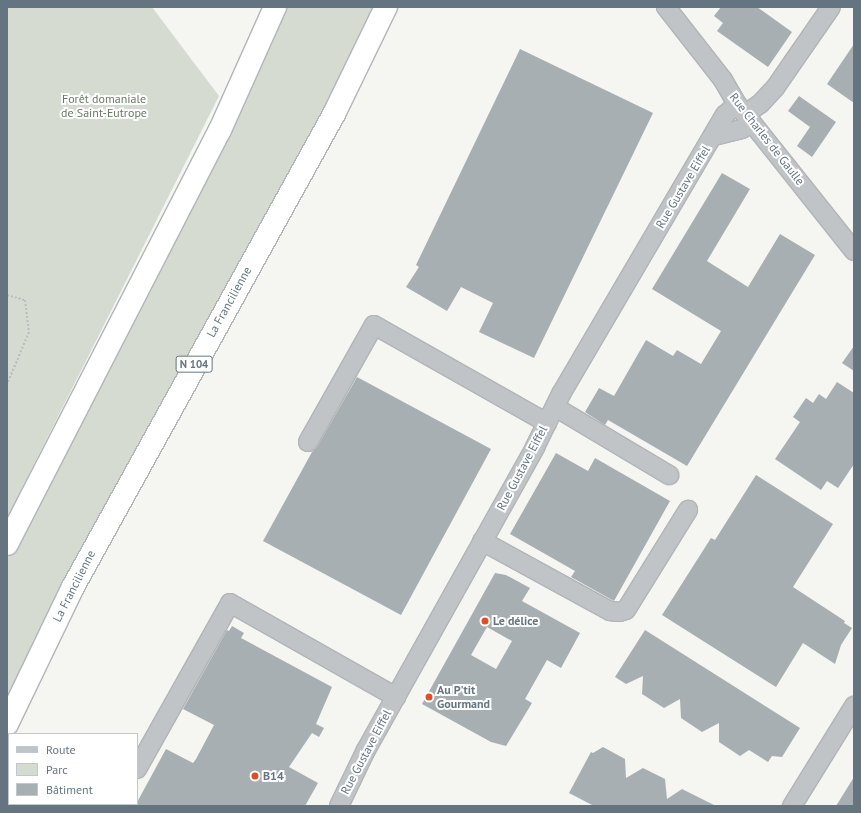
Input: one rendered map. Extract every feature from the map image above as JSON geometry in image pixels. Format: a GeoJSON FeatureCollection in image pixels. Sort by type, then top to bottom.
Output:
{"type":"FeatureCollection","features":[{"type":"Feature","properties":{"kind":"highway"},"geometry":{"type":"LineString","coordinates":[[7,544],[220,130],[275,7]]}},
{"type":"Feature","properties":{"kind":"highway","name":"La Francilienne"},"geometry":{"type":"LineString","coordinates":[[7,724],[76,580],[330,120],[386,7]]}},
{"type":"Feature","properties":{"kind":"street","name":"Rue Charles de Gaulle"},"geometry":{"type":"LineString","coordinates":[[666,7],[723,80],[745,113],[854,251]]}},
{"type":"Feature","properties":{"kind":"street","name":"Rue Gustave Eiffel"},"geometry":{"type":"LineString","coordinates":[[339,806],[396,697],[555,407],[714,136],[742,128],[745,113],[760,104],[775,88],[831,7]]}},
{"type":"Feature","properties":{"kind":"street"},"geometry":{"type":"LineString","coordinates":[[308,442],[374,325],[547,423]]}},
{"type":"Feature","properties":{"kind":"street"},"geometry":{"type":"LineString","coordinates":[[555,407],[669,475]]}},
{"type":"Feature","properties":{"kind":"street"},"geometry":{"type":"LineString","coordinates":[[482,541],[610,612],[619,612],[626,610],[688,510]]}},
{"type":"Feature","properties":{"kind":"street"},"geometry":{"type":"LineString","coordinates":[[138,767],[230,603],[396,697]]}},
{"type":"Feature","properties":{"kind":"street"},"geometry":{"type":"LineString","coordinates":[[792,806],[854,706]]}},
{"type":"Feature","properties":{"kind":"path"},"geometry":{"type":"LineString","coordinates":[[7,294],[25,300],[29,332],[7,384]]}},
{"type":"Feature","properties":{"kind":"green space","name":"Forêt domaniale de Saint-Eutrope"},"geometry":{"type":"Polygon","coordinates":[[[7,7],[152,7],[219,96],[7,518],[7,7]]]}},
{"type":"Feature","properties":{"kind":"green space"},"geometry":{"type":"Polygon","coordinates":[[[287,7],[378,7],[323,119],[7,706],[7,559],[241,108],[287,7]]]}},
{"type":"Feature","properties":{"kind":"building"},"geometry":{"type":"Polygon","coordinates":[[[721,7],[757,7],[792,32],[768,67],[717,31],[723,23],[714,16],[721,7]]]}},
{"type":"Feature","properties":{"kind":"building"},"geometry":{"type":"Polygon","coordinates":[[[854,44],[854,103],[827,84],[854,44]]]}},
{"type":"Feature","properties":{"kind":"building"},"geometry":{"type":"Polygon","coordinates":[[[520,49],[653,113],[534,358],[479,332],[493,303],[461,287],[447,311],[406,287],[419,267],[416,265],[520,49]]]}},
{"type":"Feature","properties":{"kind":"building"},"geometry":{"type":"Polygon","coordinates":[[[799,96],[836,122],[812,157],[797,146],[810,127],[788,111],[799,96]]]}},
{"type":"Feature","properties":{"kind":"building"},"geometry":{"type":"Polygon","coordinates":[[[722,173],[750,189],[707,261],[748,287],[780,234],[815,255],[687,466],[608,420],[605,425],[585,412],[599,388],[614,396],[646,340],[673,356],[677,350],[701,364],[721,331],[652,289],[722,173]]]}},
{"type":"Feature","properties":{"kind":"building"},"geometry":{"type":"Polygon","coordinates":[[[854,346],[854,371],[842,363],[854,346]]]}},
{"type":"Feature","properties":{"kind":"building"},"geometry":{"type":"Polygon","coordinates":[[[357,377],[491,449],[401,615],[263,541],[312,452],[317,447],[357,377]]]}},
{"type":"Feature","properties":{"kind":"building"},"geometry":{"type":"Polygon","coordinates":[[[837,382],[854,393],[854,464],[838,488],[827,481],[821,490],[775,459],[800,422],[793,417],[806,398],[813,403],[819,394],[826,399],[837,382]]]}},
{"type":"Feature","properties":{"kind":"building"},"geometry":{"type":"Polygon","coordinates":[[[556,453],[588,471],[595,458],[670,501],[614,601],[571,577],[575,571],[510,534],[556,453]]]}},
{"type":"Feature","properties":{"kind":"building"},"geometry":{"type":"Polygon","coordinates":[[[756,475],[833,524],[793,587],[845,621],[844,623],[852,628],[841,645],[835,664],[803,643],[776,687],[662,615],[711,538],[715,540],[756,475]]]}},
{"type":"Feature","properties":{"kind":"building"},"geometry":{"type":"Polygon","coordinates":[[[495,573],[506,575],[530,588],[522,601],[580,633],[561,668],[547,660],[525,699],[532,703],[506,746],[491,742],[422,704],[495,573]],[[487,627],[471,655],[496,669],[512,641],[487,627]]]}},
{"type":"Feature","properties":{"kind":"building"},"geometry":{"type":"Polygon","coordinates":[[[232,626],[244,633],[241,638],[332,687],[316,724],[324,728],[319,737],[312,733],[289,767],[318,783],[305,806],[135,806],[138,805],[138,800],[166,749],[193,763],[196,759],[214,725],[183,709],[227,630],[229,631],[232,626]]]}},
{"type":"Feature","properties":{"kind":"building"},"geometry":{"type":"Polygon","coordinates":[[[645,630],[800,728],[782,757],[772,756],[768,762],[749,750],[740,756],[719,742],[719,723],[702,732],[681,718],[680,699],[664,708],[642,694],[643,676],[626,684],[615,677],[645,630]]]}},
{"type":"Feature","properties":{"kind":"building"},"geometry":{"type":"Polygon","coordinates":[[[603,747],[625,759],[626,778],[643,768],[665,779],[667,799],[682,789],[716,806],[594,806],[569,793],[591,752],[593,753],[603,747]]]}},
{"type":"Feature","properties":{"kind":"building"},"geometry":{"type":"Polygon","coordinates":[[[854,777],[854,806],[836,806],[854,777]]]}},
{"type":"Feature","properties":{"kind":"place","name":"Le délice"},"geometry":{"type":"Point","coordinates":[485,621]}},
{"type":"Feature","properties":{"kind":"place","name":"Au P'tit Gourmand"},"geometry":{"type":"Point","coordinates":[429,697]}},
{"type":"Feature","properties":{"kind":"place","name":"B14"},"geometry":{"type":"Point","coordinates":[255,776]}}]}
